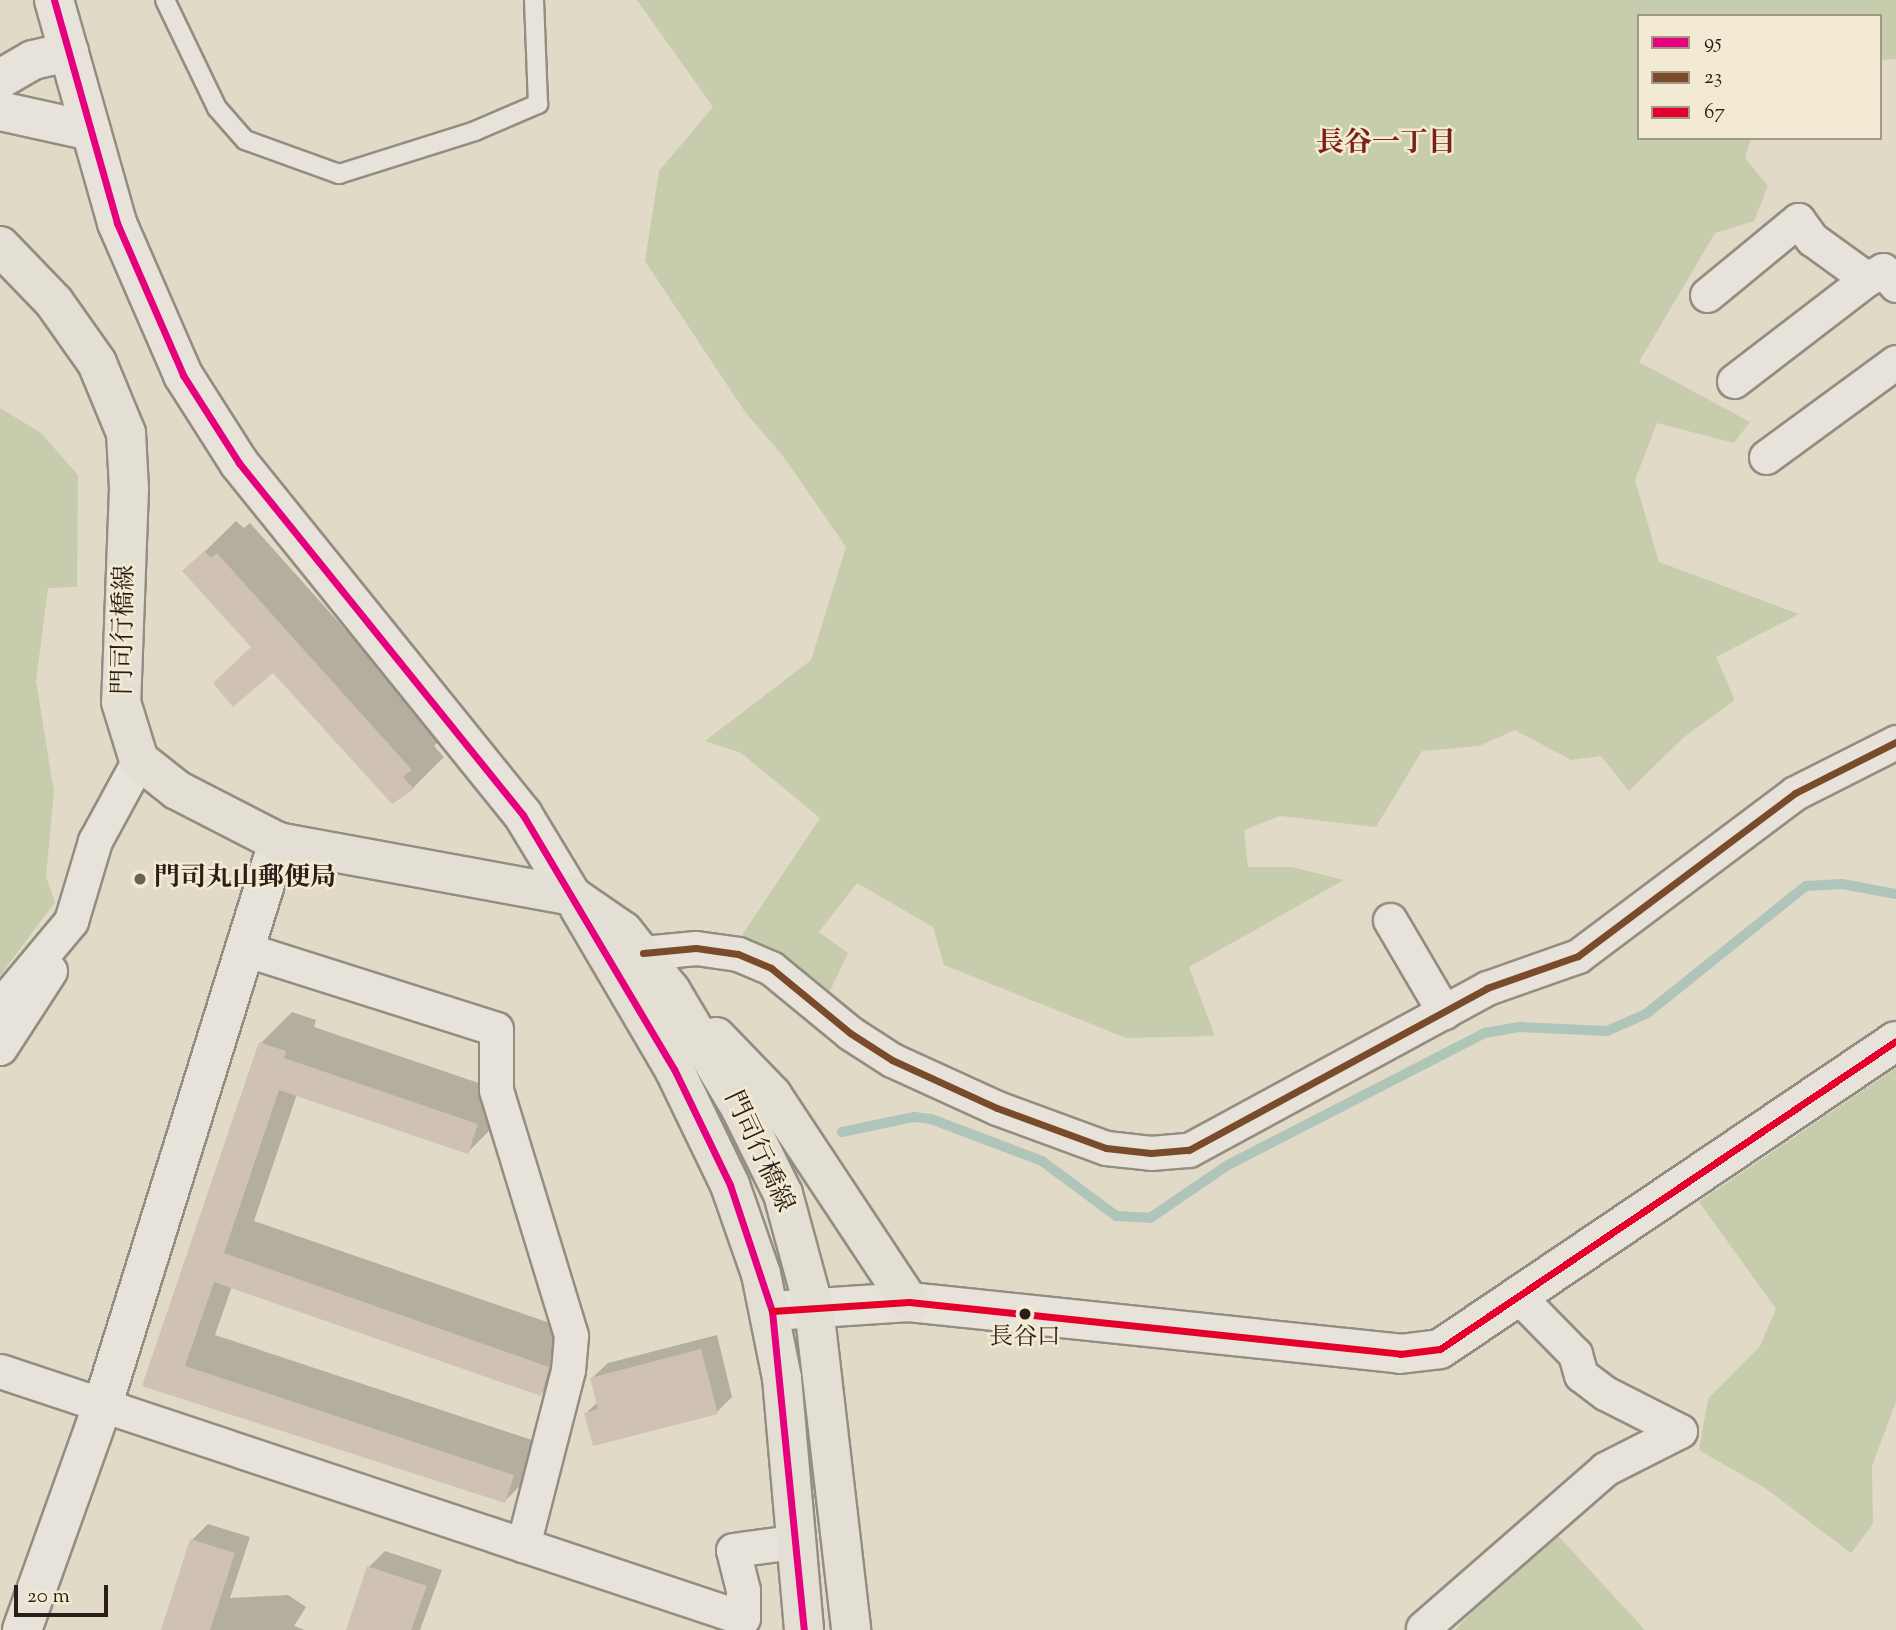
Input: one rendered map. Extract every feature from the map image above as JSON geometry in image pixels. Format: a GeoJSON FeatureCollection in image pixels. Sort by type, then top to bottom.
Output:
{"type":"FeatureCollection","features":[{"type":"Feature","properties":{"kind":"main road","name":"門司行橋線"},"geometry":{"type":"LineString","coordinates":[[0,246],[54,302],[97,363],[126,433],[129,488],[121,702],[139,760],[177,790],[278,842],[572,896],[623,931],[671,991],[741,1109],[783,1194],[814,1308],[850,1630]]}},
{"type":"Feature","properties":{"kind":"main road","name":"門司行橋線"},"geometry":{"type":"LineString","coordinates":[[572,896],[674,1069],[730,1185],[772,1311],[782,1378],[793,1542],[804,1630]]}},
{"type":"Feature","properties":{"kind":"main road"},"geometry":{"type":"LineString","coordinates":[[671,991],[772,1095],[909,1302]]}},
{"type":"Feature","properties":{"kind":"street"},"geometry":{"type":"LineString","coordinates":[[54,0],[117,223],[183,375],[239,463],[523,815],[572,896]]}},
{"type":"Feature","properties":{"kind":"street"},"geometry":{"type":"LineString","coordinates":[[0,79],[33,60],[69,52]]}},
{"type":"Feature","properties":{"kind":"street"},"geometry":{"type":"LineString","coordinates":[[0,111],[91,131]]}},
{"type":"Feature","properties":{"kind":"street"},"geometry":{"type":"LineString","coordinates":[[1707,295],[1798,220],[1812,239],[1882,282],[1734,381]]}},
{"type":"Feature","properties":{"kind":"street"},"geometry":{"type":"LineString","coordinates":[[1766,457],[1896,362]]}},
{"type":"Feature","properties":{"kind":"street"},"geometry":{"type":"LineString","coordinates":[[643,953],[695,948],[738,954],[771,968],[850,1033],[892,1060],[997,1108],[1094,1143],[1151,1153],[1189,1150],[1487,988],[1578,956],[1795,793],[1896,742]]}},
{"type":"Feature","properties":{"kind":"street"},"geometry":{"type":"LineString","coordinates":[[0,1048],[44,984],[71,921],[94,841],[139,760]]}},
{"type":"Feature","properties":{"kind":"street"},"geometry":{"type":"LineString","coordinates":[[22,1630],[103,1404],[278,842]]}},
{"type":"Feature","properties":{"kind":"street"},"geometry":{"type":"LineString","coordinates":[[1390,920],[1444,1012]]}},
{"type":"Feature","properties":{"kind":"street"},"geometry":{"type":"LineString","coordinates":[[0,1006],[71,921]]}},
{"type":"Feature","properties":{"kind":"street"},"geometry":{"type":"LineString","coordinates":[[244,950],[496,1029],[496,1090],[571,1336],[568,1370],[523,1545]]}},
{"type":"Feature","properties":{"kind":"street"},"geometry":{"type":"LineString","coordinates":[[772,1311],[909,1302],[1400,1354],[1440,1349],[1896,1041]]}},
{"type":"Feature","properties":{"kind":"street"},"geometry":{"type":"LineString","coordinates":[[1423,1628],[1605,1469],[1680,1431],[1605,1393],[1581,1375],[1575,1354],[1517,1295]]}},
{"type":"Feature","properties":{"kind":"street"},"geometry":{"type":"LineString","coordinates":[[0,1371],[743,1618],[743,1591],[733,1550],[793,1542]]}},
{"type":"Feature","properties":{"kind":"lane"},"geometry":{"type":"LineString","coordinates":[[165,0],[218,108],[245,140],[339,174],[475,131],[538,104],[534,0]]}},
{"type":"Feature","properties":{"kind":"green space"},"geometry":{"type":"Polygon","coordinates":[[[637,0],[1896,0],[1896,59],[1882,60],[1882,14],[1637,14],[1637,140],[1750,140],[1745,158],[1768,186],[1754,221],[1715,233],[1639,362],[1750,422],[1734,443],[1657,423],[1635,480],[1659,562],[1799,614],[1716,657],[1735,700],[1684,737],[1629,791],[1601,756],[1571,760],[1515,730],[1479,746],[1422,751],[1376,827],[1280,816],[1244,830],[1248,867],[1292,867],[1344,880],[1189,967],[1215,1036],[1126,1038],[944,965],[933,927],[857,883],[819,932],[848,953],[830,991],[765,953],[736,944],[820,818],[741,753],[705,741],[811,660],[846,547],[783,456],[745,412],[645,261],[659,171],[713,107],[637,0]]]}},
{"type":"Feature","properties":{"kind":"green space"},"geometry":{"type":"Polygon","coordinates":[[[0,408],[41,433],[78,475],[77,587],[48,588],[36,681],[54,792],[46,877],[55,902],[0,976],[0,408]]]}},
{"type":"Feature","properties":{"kind":"green space"},"geometry":{"type":"Polygon","coordinates":[[[1896,1068],[1896,1402],[1872,1466],[1873,1524],[1851,1553],[1765,1488],[1699,1450],[1708,1399],[1760,1346],[1776,1309],[1699,1202],[1896,1068]]]}},
{"type":"Feature","properties":{"kind":"green space"},"geometry":{"type":"Polygon","coordinates":[[[1551,1528],[1645,1630],[1455,1630],[1551,1528]]]}},
{"type":"Feature","properties":{"kind":"building"},"geometry":{"type":"Polygon","coordinates":[[[204,551],[211,558],[217,553],[412,770],[403,777],[414,789],[392,804],[273,673],[233,707],[213,683],[251,647],[182,571],[204,551]]]}},
{"type":"Feature","properties":{"kind":"building"},"geometry":{"type":"Polygon","coordinates":[[[259,1042],[286,1051],[284,1058],[478,1124],[468,1154],[279,1090],[224,1253],[549,1367],[541,1396],[214,1282],[185,1366],[514,1475],[505,1503],[142,1386],[259,1042]]]}},
{"type":"Feature","properties":{"kind":"building"},"geometry":{"type":"Polygon","coordinates":[[[701,1349],[718,1414],[593,1446],[584,1413],[598,1409],[590,1378],[701,1349]]]}},
{"type":"Feature","properties":{"kind":"building"},"geometry":{"type":"Polygon","coordinates":[[[190,1539],[235,1553],[210,1630],[161,1630],[190,1539]]]}},
{"type":"Feature","properties":{"kind":"building"},"geometry":{"type":"Polygon","coordinates":[[[367,1566],[427,1586],[411,1630],[346,1630],[367,1566]]]}},
{"type":"Feature","properties":{"kind":"waterway"},"geometry":{"type":"LineString","coordinates":[[842,1132],[914,1117],[931,1119],[1042,1161],[1116,1216],[1150,1218],[1228,1165],[1485,1033],[1520,1027],[1607,1031],[1646,1014],[1806,886],[1842,884],[1896,894]]}},
{"type":"Feature","properties":{"kind":"transit line","name":"95"},"geometry":{"type":"LineString","coordinates":[[54,0],[117,223],[183,375],[239,463],[523,815],[674,1069],[730,1185],[772,1311],[804,1630]]}},
{"type":"Feature","properties":{"kind":"transit line","name":"23"},"geometry":{"type":"LineString","coordinates":[[643,953],[696,948],[738,954],[771,968],[850,1033],[892,1060],[997,1108],[1106,1148],[1151,1153],[1189,1150],[1487,988],[1578,956],[1795,793],[1896,742]]}},
{"type":"Feature","properties":{"kind":"transit line","name":"67"},"geometry":{"type":"LineString","coordinates":[[772,1311],[909,1302],[1400,1354],[1440,1349],[1896,1041]]}},
{"type":"Feature","properties":{"kind":"place","name":"門司丸山郵便局"},"geometry":{"type":"Point","coordinates":[140,879]}},
{"type":"Feature","properties":{"kind":"place","name":"長谷口"},"geometry":{"type":"Point","coordinates":[1025,1314]}},
{"type":"Feature","properties":{"kind":"district","name":"長谷一丁目"},"geometry":{"type":"Point","coordinates":[1386,144]}}]}
